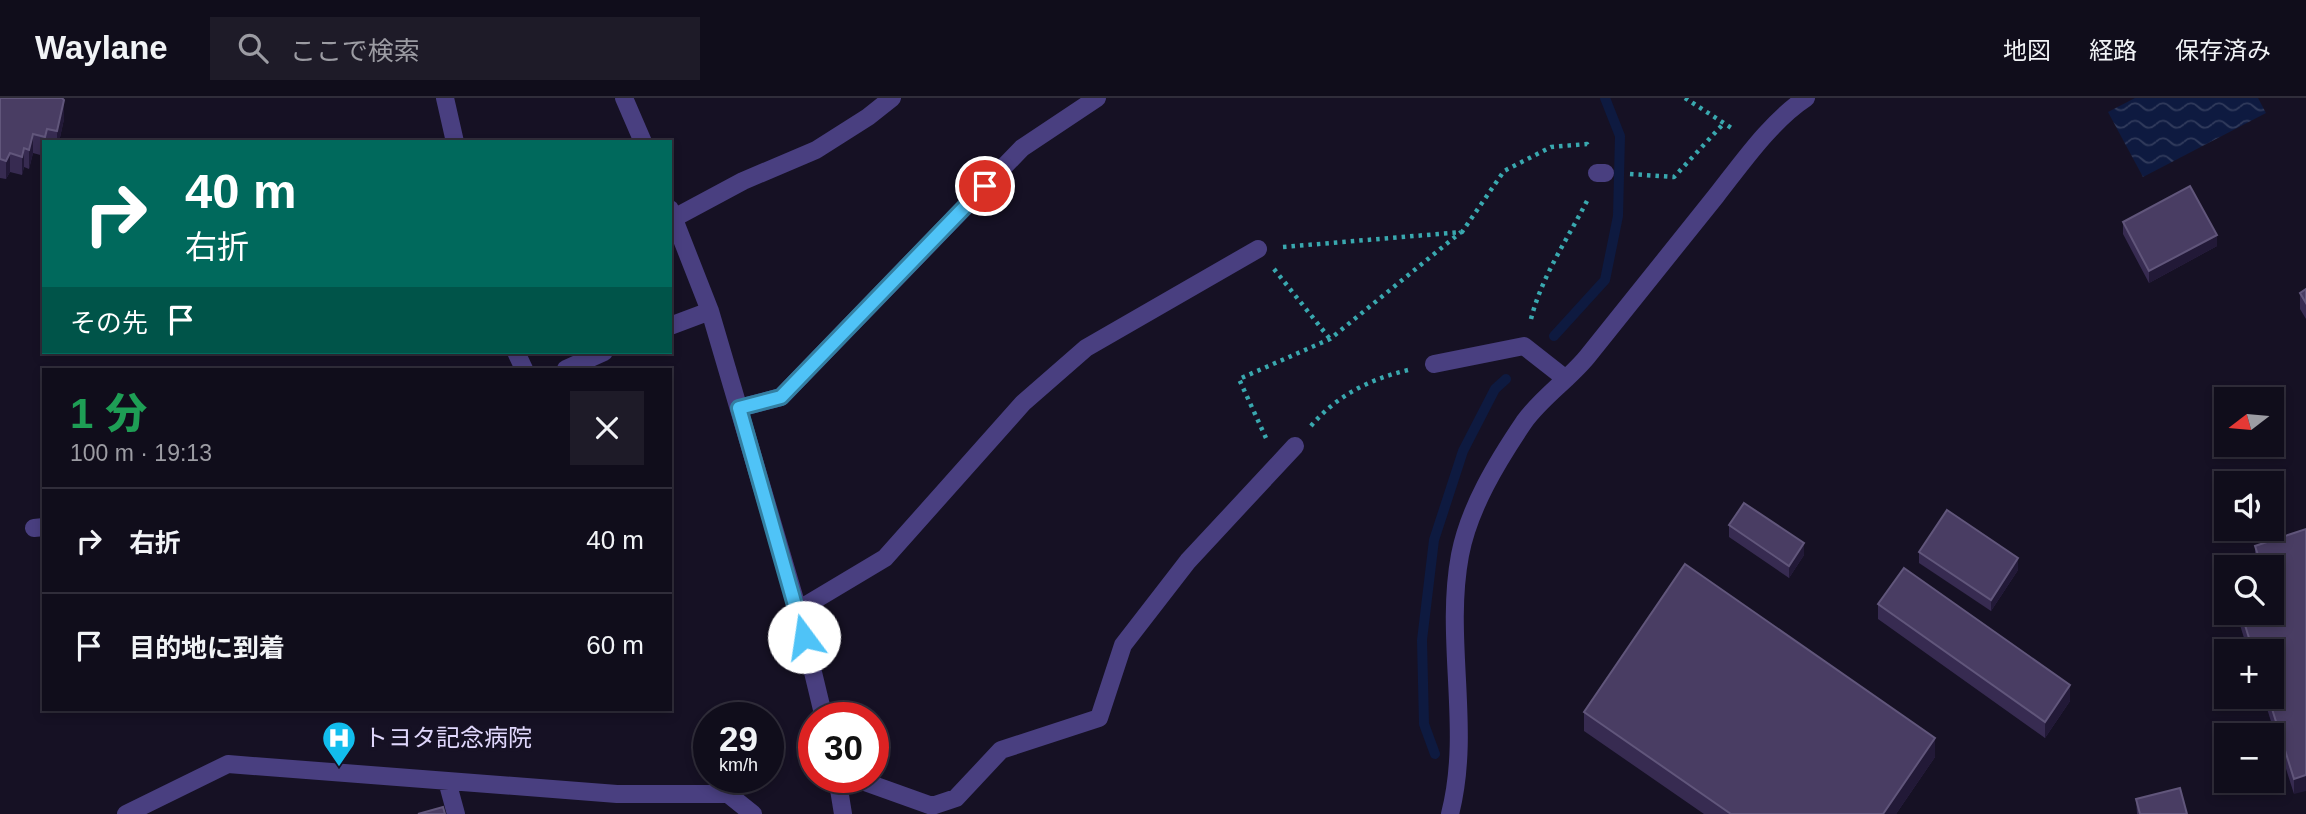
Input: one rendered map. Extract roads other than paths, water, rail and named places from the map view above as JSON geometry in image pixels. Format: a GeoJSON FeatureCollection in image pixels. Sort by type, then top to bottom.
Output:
{"type":"FeatureCollection","features":[{"type":"Feature","properties":{"kind":"street"},"geometry":{"type":"LineString","coordinates":[[445,98],[455,140]]}},
{"type":"Feature","properties":{"kind":"street"},"geometry":{"type":"LineString","coordinates":[[624,98],[642,140]]}},
{"type":"Feature","properties":{"kind":"street"},"geometry":{"type":"LineString","coordinates":[[820,702],[798,610],[710,311],[672,213],[816,150],[868,117],[892,98]]}},
{"type":"Feature","properties":{"kind":"street"},"geometry":{"type":"LineString","coordinates":[[739,408],[781,397],[1022,148],[1097,98]]}},
{"type":"Feature","properties":{"kind":"street"},"geometry":{"type":"LineString","coordinates":[[1450,814],[1456,791],[1460,718],[1456,584],[1460,552],[1480,496],[1526,419],[1583,362],[1754,148],[1806,98]]}},
{"type":"Feature","properties":{"kind":"street"},"geometry":{"type":"LineString","coordinates":[[798,610],[885,558],[1023,403],[1086,348],[1258,249]]}},
{"type":"Feature","properties":{"kind":"street"},"geometry":{"type":"LineString","coordinates":[[672,325],[710,311]]}},
{"type":"Feature","properties":{"kind":"street"},"geometry":{"type":"LineString","coordinates":[[1434,364],[1524,346],[1566,379]]}},
{"type":"Feature","properties":{"kind":"street"},"geometry":{"type":"LineString","coordinates":[[568,368],[600,354]]}},
{"type":"Feature","properties":{"kind":"street"},"geometry":{"type":"LineString","coordinates":[[889,791],[932,806],[956,799],[1001,750],[1099,718],[1123,645],[1188,561],[1295,446]]}},
{"type":"Feature","properties":{"kind":"street"},"geometry":{"type":"LineString","coordinates":[[129,813],[228,764],[617,794],[728,794],[753,814]]}},
{"type":"Feature","properties":{"kind":"street"},"geometry":{"type":"LineString","coordinates":[[447,780],[456,814]]}},
{"type":"Feature","properties":{"kind":"street"},"geometry":{"type":"LineString","coordinates":[[840,793],[844,814]]}},
{"type":"Feature","properties":{"kind":"water"},"geometry":{"type":"Polygon","coordinates":[[[2135,98],[2258,98],[2266,113],[2143,177],[2108,112],[2135,98]]]}},
{"type":"Feature","properties":{"kind":"waterway"},"geometry":{"type":"LineString","coordinates":[[1554,336],[1605,280],[1618,216],[1620,136],[1605,98]]}},
{"type":"Feature","properties":{"kind":"waterway"},"geometry":{"type":"LineString","coordinates":[[1435,754],[1424,724],[1422,640],[1434,540],[1463,451],[1495,389],[1506,379]]}},
{"type":"Feature","properties":{"kind":"place","name":"トヨタ記念病院"},"geometry":{"type":"Point","coordinates":[339,768]}}]}
